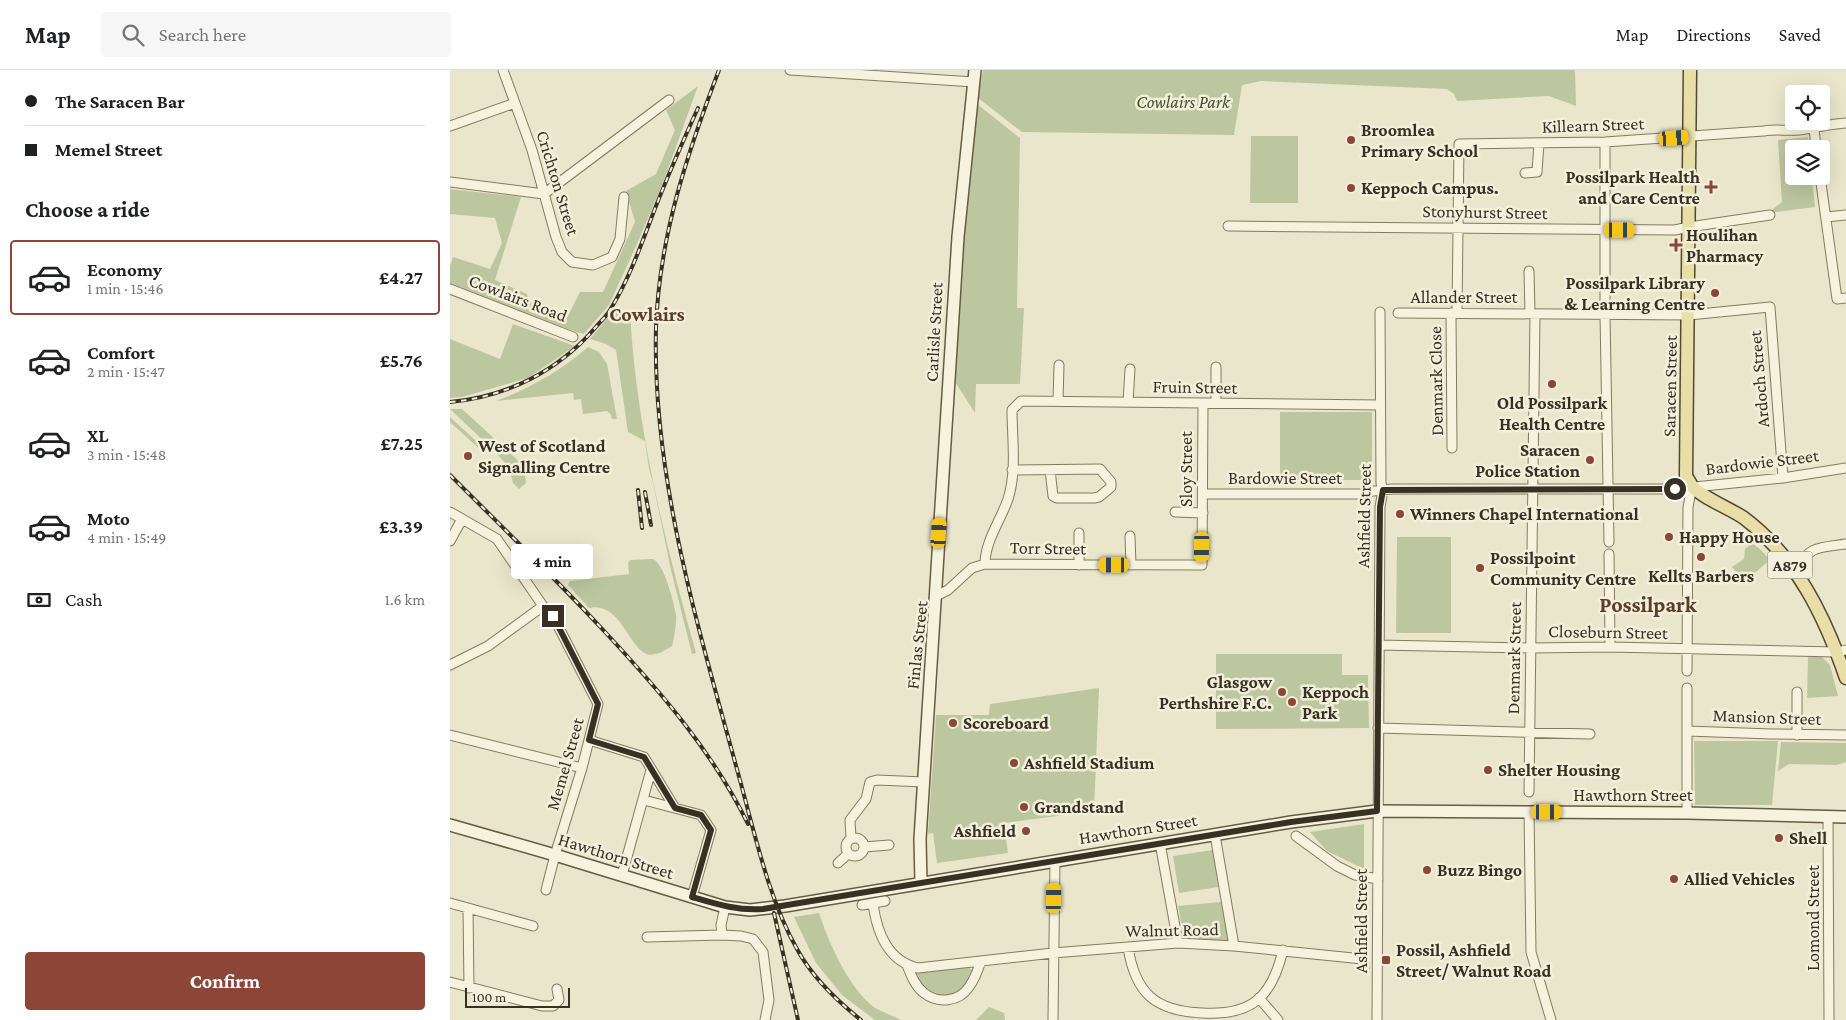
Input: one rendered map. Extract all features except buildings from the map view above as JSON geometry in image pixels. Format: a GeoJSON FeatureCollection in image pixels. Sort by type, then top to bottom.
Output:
{"type":"FeatureCollection","features":[{"type":"Feature","properties":{"kind":"main road","name":"Saracen Street"},"geometry":{"type":"LineString","coordinates":[[1690,70],[1686,476],[1692,486]]}},
{"type":"Feature","properties":{"kind":"main road","name":"Carlisle Street"},"geometry":{"type":"LineString","coordinates":[[936,596],[958,237],[974,76]]}},
{"type":"Feature","properties":{"kind":"main road","name":"A879"},"geometry":{"type":"LineString","coordinates":[[1692,486],[1743,518],[1766,537],[1795,570],[1841,651],[1846,678]]}},
{"type":"Feature","properties":{"kind":"main road","name":"Finlas Street"},"geometry":{"type":"LineString","coordinates":[[921,882],[920,839],[936,596]]}},
{"type":"Feature","properties":{"kind":"main road","name":"Hawthorn Street"},"geometry":{"type":"LineString","coordinates":[[450,825],[725,907],[743,910],[763,909],[1214,834],[1337,815],[1377,811],[1687,812],[1846,817]]}},
{"type":"Feature","properties":{"kind":"street","name":"Crichton Street"},"geometry":{"type":"LineString","coordinates":[[504,70],[532,150],[556,237],[562,252],[572,262],[593,265],[612,257],[620,239],[624,197]]}},
{"type":"Feature","properties":{"kind":"street"},"geometry":{"type":"LineString","coordinates":[[790,70],[974,76]]}},
{"type":"Feature","properties":{"kind":"street"},"geometry":{"type":"LineString","coordinates":[[450,182],[544,194],[669,100]]}},
{"type":"Feature","properties":{"kind":"street"},"geometry":{"type":"LineString","coordinates":[[450,126],[516,103]]}},
{"type":"Feature","properties":{"kind":"street","name":"Killearn Street"},"geometry":{"type":"LineString","coordinates":[[1830,126],[1846,123]]}},
{"type":"Feature","properties":{"kind":"street","name":"Killearn Street"},"geometry":{"type":"LineString","coordinates":[[1459,144],[1605,142],[1689,137],[1778,128],[1782,131],[1793,130]]}},
{"type":"Feature","properties":{"kind":"street"},"geometry":{"type":"LineString","coordinates":[[1605,142],[1605,314],[1609,542]]}},
{"type":"Feature","properties":{"kind":"street"},"geometry":{"type":"LineString","coordinates":[[1525,173],[1538,172],[1539,143]]}},
{"type":"Feature","properties":{"kind":"street","name":"Denmark Close"},"geometry":{"type":"LineString","coordinates":[[1452,448],[1454,313],[1459,228],[1459,144]]}},
{"type":"Feature","properties":{"kind":"street"},"geometry":{"type":"LineString","coordinates":[[1821,185],[1841,298]]}},
{"type":"Feature","properties":{"kind":"street","name":"Stonyhurst Street"},"geometry":{"type":"LineString","coordinates":[[1228,226],[1675,230],[1770,215]]}},
{"type":"Feature","properties":{"kind":"street"},"geometry":{"type":"LineString","coordinates":[[1826,217],[1846,215]]}},
{"type":"Feature","properties":{"kind":"street","name":"Allander Street"},"geometry":{"type":"LineString","coordinates":[[1529,271],[1532,314]]}},
{"type":"Feature","properties":{"kind":"street","name":"Cowlairs Road"},"geometry":{"type":"LineString","coordinates":[[450,289],[573,337]]}},
{"type":"Feature","properties":{"kind":"street","name":"Allander Street"},"geometry":{"type":"LineString","coordinates":[[1398,312],[1689,315],[1770,307]]}},
{"type":"Feature","properties":{"kind":"street","name":"Ardoch Street"},"geometry":{"type":"LineString","coordinates":[[1770,307],[1783,478]]}},
{"type":"Feature","properties":{"kind":"street","name":"Ashfield Street"},"geometry":{"type":"LineString","coordinates":[[1377,1020],[1380,507],[1383,490],[1381,483],[1380,312]]}},
{"type":"Feature","properties":{"kind":"street","name":"Denmark Street"},"geometry":{"type":"LineString","coordinates":[[1529,792],[1533,489],[1532,314]]}},
{"type":"Feature","properties":{"kind":"street"},"geometry":{"type":"LineString","coordinates":[[1058,401],[1059,365]]}},
{"type":"Feature","properties":{"kind":"street"},"geometry":{"type":"LineString","coordinates":[[1216,367],[1216,403]]}},
{"type":"Feature","properties":{"kind":"street"},"geometry":{"type":"LineString","coordinates":[[1128,402],[1130,369]]}},
{"type":"Feature","properties":{"kind":"street","name":"Fruin Street"},"geometry":{"type":"LineString","coordinates":[[1012,470],[1012,410],[1021,401],[1380,405]]}},
{"type":"Feature","properties":{"kind":"street","name":"Sloy Street"},"geometry":{"type":"LineString","coordinates":[[1202,565],[1203,403]]}},
{"type":"Feature","properties":{"kind":"street"},"geometry":{"type":"LineString","coordinates":[[985,564],[985,554],[1008,498],[1012,470],[1100,468],[1111,482],[1111,487],[1099,497],[1057,498],[1053,496],[1050,470]]}},
{"type":"Feature","properties":{"kind":"street","name":"Bardowie Street"},"geometry":{"type":"LineString","coordinates":[[1202,494],[1363,494],[1373,490],[1675,489],[1783,478],[1846,468]]}},
{"type":"Feature","properties":{"kind":"street","name":"Saracen Street"},"geometry":{"type":"LineString","coordinates":[[1687,671],[1688,507],[1692,486]]}},
{"type":"Feature","properties":{"kind":"street","name":"Memel Street"},"geometry":{"type":"LineString","coordinates":[[450,512],[497,539],[543,606],[553,616],[598,704],[582,768],[546,890]]}},
{"type":"Feature","properties":{"kind":"street"},"geometry":{"type":"LineString","coordinates":[[1175,512],[1203,513]]}},
{"type":"Feature","properties":{"kind":"street"},"geometry":{"type":"LineString","coordinates":[[450,541],[462,519]]}},
{"type":"Feature","properties":{"kind":"street"},"geometry":{"type":"LineString","coordinates":[[1079,533],[1079,565]]}},
{"type":"Feature","properties":{"kind":"street"},"geometry":{"type":"LineString","coordinates":[[1130,536],[1131,565]]}},
{"type":"Feature","properties":{"kind":"street"},"geometry":{"type":"LineString","coordinates":[[1795,570],[1811,550],[1846,544]]}},
{"type":"Feature","properties":{"kind":"street"},"geometry":{"type":"LineString","coordinates":[[1609,554],[1610,647]]}},
{"type":"Feature","properties":{"kind":"street","name":"Finlas Street"},"geometry":{"type":"LineString","coordinates":[[936,596],[948,590],[972,568],[985,564]]}},
{"type":"Feature","properties":{"kind":"street","name":"Torr Street"},"geometry":{"type":"LineString","coordinates":[[985,564],[1202,565]]}},
{"type":"Feature","properties":{"kind":"street"},"geometry":{"type":"LineString","coordinates":[[450,665],[488,646],[543,606]]}},
{"type":"Feature","properties":{"kind":"street","name":"Closeburn Street"},"geometry":{"type":"LineString","coordinates":[[1379,645],[1841,651]]}},
{"type":"Feature","properties":{"kind":"street"},"geometry":{"type":"LineString","coordinates":[[1686,688],[1687,812]]}},
{"type":"Feature","properties":{"kind":"street"},"geometry":{"type":"LineString","coordinates":[[1797,692],[1797,735]]}},
{"type":"Feature","properties":{"kind":"street"},"geometry":{"type":"LineString","coordinates":[[1378,728],[1590,734]]}},
{"type":"Feature","properties":{"kind":"street","name":"Mansion Street"},"geometry":{"type":"LineString","coordinates":[[1687,731],[1846,735]]}},
{"type":"Feature","properties":{"kind":"street"},"geometry":{"type":"LineString","coordinates":[[450,735],[582,768]]}},
{"type":"Feature","properties":{"kind":"street"},"geometry":{"type":"LineString","coordinates":[[589,740],[644,757],[675,808]]}},
{"type":"Feature","properties":{"kind":"street"},"geometry":{"type":"LineString","coordinates":[[622,876],[651,770]]}},
{"type":"Feature","properties":{"kind":"street"},"geometry":{"type":"LineString","coordinates":[[848,854],[845,845],[851,838],[850,820],[866,799],[870,782],[876,780],[924,782]]}},
{"type":"Feature","properties":{"kind":"street"},"geometry":{"type":"LineString","coordinates":[[644,800],[701,815],[711,830],[692,897]]}},
{"type":"Feature","properties":{"kind":"street"},"geometry":{"type":"LineString","coordinates":[[1529,812],[1531,952],[1551,1020]]}},
{"type":"Feature","properties":{"kind":"street","name":"Lomond Street"},"geometry":{"type":"LineString","coordinates":[[1828,816],[1829,1020]]}},
{"type":"Feature","properties":{"kind":"street"},"geometry":{"type":"LineString","coordinates":[[1214,834],[1234,946]]}},
{"type":"Feature","properties":{"kind":"street"},"geometry":{"type":"LineString","coordinates":[[1296,836],[1337,866],[1355,875],[1378,878]]}},
{"type":"Feature","properties":{"kind":"street"},"geometry":{"type":"LineString","coordinates":[[848,854],[857,856],[862,853],[864,847],[860,839],[851,838]]}},
{"type":"Feature","properties":{"kind":"street"},"geometry":{"type":"LineString","coordinates":[[1160,843],[1178,943]]}},
{"type":"Feature","properties":{"kind":"street"},"geometry":{"type":"LineString","coordinates":[[864,847],[889,846]]}},
{"type":"Feature","properties":{"kind":"street"},"geometry":{"type":"LineString","coordinates":[[838,862],[848,854]]}},
{"type":"Feature","properties":{"kind":"street"},"geometry":{"type":"LineString","coordinates":[[1053,1020],[1055,861]]}},
{"type":"Feature","properties":{"kind":"street"},"geometry":{"type":"LineString","coordinates":[[450,902],[533,926]]}},
{"type":"Feature","properties":{"kind":"street"},"geometry":{"type":"LineString","coordinates":[[862,905],[885,902]]}},
{"type":"Feature","properties":{"kind":"street"},"geometry":{"type":"LineString","coordinates":[[873,904],[876,924],[886,946],[907,966],[923,992],[932,998],[952,999],[963,994],[970,987],[981,961]]}},
{"type":"Feature","properties":{"kind":"street"},"geometry":{"type":"LineString","coordinates":[[722,935],[721,925],[725,907]]}},
{"type":"Feature","properties":{"kind":"street"},"geometry":{"type":"LineString","coordinates":[[468,908],[469,988]]}},
{"type":"Feature","properties":{"kind":"street"},"geometry":{"type":"LineString","coordinates":[[647,937],[722,935],[753,939],[763,952],[769,1000],[765,1020]]}},
{"type":"Feature","properties":{"kind":"street","name":"Walnut Road"},"geometry":{"type":"LineString","coordinates":[[907,966],[918,968],[1053,953],[1178,943],[1283,950],[1364,959]]}},
{"type":"Feature","properties":{"kind":"street"},"geometry":{"type":"LineString","coordinates":[[1128,947],[1131,967],[1143,989],[1152,998],[1170,1009],[1182,1012],[1219,1014],[1241,1010],[1259,998],[1274,980],[1283,950]]}},
{"type":"Feature","properties":{"kind":"street"},"geometry":{"type":"LineString","coordinates":[[450,982],[542,1006],[553,1006],[559,1000],[557,989]]}},
{"type":"Feature","properties":{"kind":"street"},"geometry":{"type":"LineString","coordinates":[[1259,998],[1278,1020]]}},
{"type":"Feature","properties":{"kind":"green space","name":"Cowlairs Park"},"geometry":{"type":"Polygon","coordinates":[[[983,70],[1575,70],[1576,106],[1549,96],[1457,101],[1454,94],[1447,89],[1261,81],[1242,85],[1234,135],[1022,132],[978,98],[983,70]]]}},
{"type":"Feature","properties":{"kind":"green space"},"geometry":{"type":"Polygon","coordinates":[[[698,86],[664,180],[609,305],[584,334],[450,285],[450,267],[453,257],[490,269],[502,243],[495,218],[450,214],[450,189],[521,197],[495,280],[527,294],[530,303],[568,316],[580,292],[603,292],[635,222],[626,191],[656,174],[675,130],[666,110],[698,86]]]}},
{"type":"Feature","properties":{"kind":"green space"},"geometry":{"type":"Polygon","coordinates":[[[972,100],[1020,138],[1017,308],[1024,308],[1020,384],[976,384],[975,413],[950,374],[972,100]]]}},
{"type":"Feature","properties":{"kind":"green space"},"geometry":{"type":"Polygon","coordinates":[[[1251,136],[1298,136],[1298,203],[1250,203],[1251,136]]]}},
{"type":"Feature","properties":{"kind":"green space"},"geometry":{"type":"Polygon","coordinates":[[[1808,137],[1808,140],[1785,140],[1785,185],[1813,185],[1815,207],[1768,213],[1782,202],[1778,140],[1808,137]]]}},
{"type":"Feature","properties":{"kind":"green space"},"geometry":{"type":"Polygon","coordinates":[[[614,310],[630,312],[638,398],[645,441],[628,432],[616,350],[606,344],[590,339],[614,310]]]}},
{"type":"Feature","properties":{"kind":"green space"},"geometry":{"type":"Polygon","coordinates":[[[513,324],[575,346],[528,378],[462,397],[450,398],[450,339],[500,359],[513,324]]]}},
{"type":"Feature","properties":{"kind":"green space"},"geometry":{"type":"Polygon","coordinates":[[[588,347],[599,352],[607,364],[617,419],[612,419],[607,411],[583,414],[581,399],[574,400],[573,393],[496,401],[545,378],[567,364],[588,347]]]}},
{"type":"Feature","properties":{"kind":"green space"},"geometry":{"type":"Polygon","coordinates":[[[450,409],[462,409],[497,441],[491,448],[450,409]]]}},
{"type":"Feature","properties":{"kind":"green space"},"geometry":{"type":"Polygon","coordinates":[[[1280,412],[1372,412],[1372,480],[1280,480],[1280,412]]]}},
{"type":"Feature","properties":{"kind":"green space"},"geometry":{"type":"Polygon","coordinates":[[[450,417],[487,451],[485,454],[450,422],[450,417]]]}},
{"type":"Feature","properties":{"kind":"green space"},"geometry":{"type":"Polygon","coordinates":[[[645,441],[673,569],[696,653],[692,654],[671,570],[645,441]]]}},
{"type":"Feature","properties":{"kind":"green space"},"geometry":{"type":"Polygon","coordinates":[[[501,445],[524,466],[526,483],[519,489],[513,483],[509,467],[495,452],[501,445]]]}},
{"type":"Feature","properties":{"kind":"green space"},"geometry":{"type":"Polygon","coordinates":[[[1397,537],[1451,537],[1451,633],[1396,633],[1397,537]]]}},
{"type":"Feature","properties":{"kind":"green space"},"geometry":{"type":"Polygon","coordinates":[[[1752,543],[1770,560],[1751,576],[1740,577],[1732,567],[1744,559],[1745,549],[1752,543]]]}},
{"type":"Feature","properties":{"kind":"green space"},"geometry":{"type":"Polygon","coordinates":[[[653,559],[665,575],[676,618],[672,646],[660,653],[650,655],[642,652],[617,619],[609,612],[600,608],[589,608],[568,585],[570,581],[629,574],[628,563],[630,560],[653,559]]]}},
{"type":"Feature","properties":{"kind":"green space","name":"Keppoch Park"},"geometry":{"type":"Polygon","coordinates":[[[1216,654],[1342,654],[1342,675],[1368,675],[1369,728],[1216,729],[1216,654]]]}},
{"type":"Feature","properties":{"kind":"green space"},"geometry":{"type":"Polygon","coordinates":[[[1808,657],[1822,657],[1830,665],[1838,696],[1807,698],[1808,657]]]}},
{"type":"Feature","properties":{"kind":"green space","name":"Ashfield Stadium"},"geometry":{"type":"Polygon","coordinates":[[[1099,688],[1094,811],[1004,823],[1008,853],[937,863],[933,833],[928,834],[936,715],[989,715],[990,704],[1099,688]]]}},
{"type":"Feature","properties":{"kind":"green space"},"geometry":{"type":"Polygon","coordinates":[[[1694,741],[1778,741],[1772,805],[1695,805],[1694,741]]]}},
{"type":"Feature","properties":{"kind":"green space"},"geometry":{"type":"Polygon","coordinates":[[[1781,742],[1846,743],[1846,762],[1837,765],[1789,764],[1778,771],[1781,742]]]}},
{"type":"Feature","properties":{"kind":"green space"},"geometry":{"type":"Polygon","coordinates":[[[1364,824],[1364,869],[1327,851],[1310,832],[1364,824]]]}},
{"type":"Feature","properties":{"kind":"green space"},"geometry":{"type":"Polygon","coordinates":[[[1213,850],[1218,887],[1179,893],[1173,856],[1213,850]]]}},
{"type":"Feature","properties":{"kind":"green space"},"geometry":{"type":"Polygon","coordinates":[[[1221,902],[1230,941],[1184,939],[1178,906],[1221,902]]]}},
{"type":"Feature","properties":{"kind":"green space"},"geometry":{"type":"Polygon","coordinates":[[[819,913],[833,949],[853,985],[870,1004],[901,1020],[875,1020],[842,995],[816,963],[794,917],[819,913]]]}},
{"type":"Feature","properties":{"kind":"green space"},"geometry":{"type":"Polygon","coordinates":[[[968,967],[974,971],[968,982],[954,994],[947,996],[939,996],[931,992],[915,977],[918,972],[968,967]]]}},
{"type":"Feature","properties":{"kind":"green space"},"geometry":{"type":"Polygon","coordinates":[[[989,1007],[1004,1013],[1005,1020],[976,1020],[989,1007]]]}},
{"type":"Feature","properties":{"kind":"railway"},"geometry":{"type":"LineString","coordinates":[[719,70],[696,133],[677,196],[669,229],[658,294],[656,328],[657,384],[662,441],[670,497],[681,553],[708,664],[756,840],[778,908],[797,949],[810,969],[834,996],[861,1020]]}},
{"type":"Feature","properties":{"kind":"railway"},"geometry":{"type":"LineString","coordinates":[[450,402],[492,394],[530,379],[565,357],[605,317],[630,273],[666,181],[698,108]]}},
{"type":"Feature","properties":{"kind":"railway"},"geometry":{"type":"LineString","coordinates":[[450,475],[567,592],[665,699],[702,747],[734,797],[748,824]]}},
{"type":"Feature","properties":{"kind":"railway"},"geometry":{"type":"LineString","coordinates":[[638,490],[642,528]]}},
{"type":"Feature","properties":{"kind":"railway"},"geometry":{"type":"LineString","coordinates":[[645,492],[651,525]]}},
{"type":"Feature","properties":{"kind":"railway"},"geometry":{"type":"LineString","coordinates":[[774,913],[798,1020]]}},
{"type":"Feature","properties":{"kind":"place","name":"Broomlea Primary School"},"geometry":{"type":"Point","coordinates":[1351,140]}},
{"type":"Feature","properties":{"kind":"place","name":"Possilpark Health and Care Centre"},"geometry":{"type":"Point","coordinates":[1711,187]}},
{"type":"Feature","properties":{"kind":"place","name":"Keppoch Campus."},"geometry":{"type":"Point","coordinates":[1351,188]}},
{"type":"Feature","properties":{"kind":"place","name":"Houlihan Pharmacy"},"geometry":{"type":"Point","coordinates":[1676,245]}},
{"type":"Feature","properties":{"kind":"place","name":"Possilpark Library & Learning Centre"},"geometry":{"type":"Point","coordinates":[1715,293]}},
{"type":"Feature","properties":{"kind":"place","name":"Old Possilpark Health Centre"},"geometry":{"type":"Point","coordinates":[1552,384]}},
{"type":"Feature","properties":{"kind":"place","name":"West of Scotland Signalling Centre"},"geometry":{"type":"Point","coordinates":[468,456]}},
{"type":"Feature","properties":{"kind":"place","name":"Saracen Police Station"},"geometry":{"type":"Point","coordinates":[1590,460]}},
{"type":"Feature","properties":{"kind":"place","name":"Winners Chapel International"},"geometry":{"type":"Point","coordinates":[1400,514]}},
{"type":"Feature","properties":{"kind":"place","name":"Happy House"},"geometry":{"type":"Point","coordinates":[1669,537]}},
{"type":"Feature","properties":{"kind":"place","name":"Kellts Barbers"},"geometry":{"type":"Point","coordinates":[1701,557]}},
{"type":"Feature","properties":{"kind":"place","name":"Possilpoint Community Centre"},"geometry":{"type":"Point","coordinates":[1480,568]}},
{"type":"Feature","properties":{"kind":"place","name":"Glasgow Perthshire F.C."},"geometry":{"type":"Point","coordinates":[1282,692]}},
{"type":"Feature","properties":{"kind":"place","name":"Keppoch Park"},"geometry":{"type":"Point","coordinates":[1292,702]}},
{"type":"Feature","properties":{"kind":"place","name":"Scoreboard"},"geometry":{"type":"Point","coordinates":[953,723]}},
{"type":"Feature","properties":{"kind":"place","name":"Ashfield Stadium"},"geometry":{"type":"Point","coordinates":[1014,763]}},
{"type":"Feature","properties":{"kind":"place","name":"Shelter Housing"},"geometry":{"type":"Point","coordinates":[1488,770]}},
{"type":"Feature","properties":{"kind":"place","name":"Grandstand"},"geometry":{"type":"Point","coordinates":[1024,807]}},
{"type":"Feature","properties":{"kind":"place","name":"Ashfield"},"geometry":{"type":"Point","coordinates":[1026,831]}},
{"type":"Feature","properties":{"kind":"place","name":"Shell"},"geometry":{"type":"Point","coordinates":[1779,838]}},
{"type":"Feature","properties":{"kind":"place","name":"Buzz Bingo"},"geometry":{"type":"Point","coordinates":[1427,870]}},
{"type":"Feature","properties":{"kind":"place","name":"Allied Vehicles"},"geometry":{"type":"Point","coordinates":[1674,879]}},
{"type":"Feature","properties":{"kind":"place","name":"Possil, Ashfield Street/ Walnut Road"},"geometry":{"type":"Point","coordinates":[1386,960]}},
{"type":"Feature","properties":{"kind":"district","name":"Cowlairs"},"geometry":{"type":"Point","coordinates":[647,314]}},
{"type":"Feature","properties":{"kind":"district","name":"Possilpark"},"geometry":{"type":"Point","coordinates":[1648,604]}},
{"type":"Feature","properties":{"kind":"route"},"geometry":{"type":"LineString","coordinates":[[553,616],[598,704],[589,740],[644,757],[675,808],[701,815],[711,830],[692,897],[725,907],[743,910],[763,909],[1291,822],[1377,811],[1380,507],[1383,490],[1675,489]]}}]}
